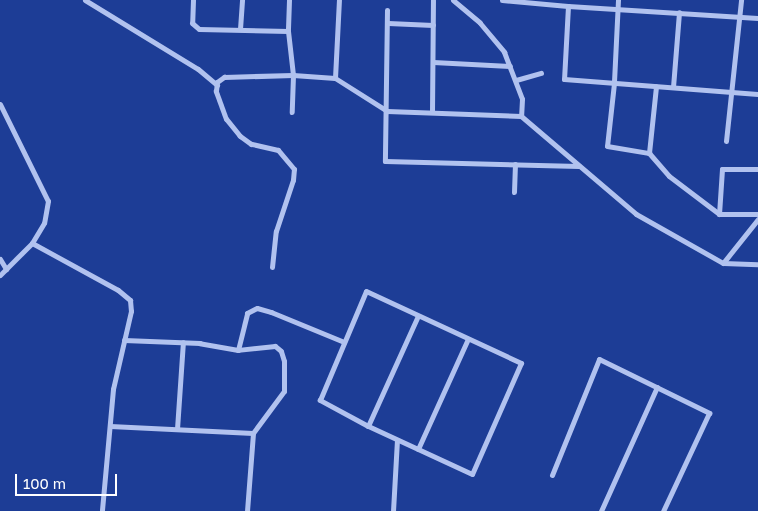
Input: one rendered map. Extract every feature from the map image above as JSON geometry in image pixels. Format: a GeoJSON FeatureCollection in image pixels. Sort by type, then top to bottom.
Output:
{"type":"FeatureCollection","features":[{"type":"Feature","properties":{"kind":"street"},"geometry":{"type":"LineString","coordinates":[[85,0],[198,69],[217,85]]}},
{"type":"Feature","properties":{"kind":"street"},"geometry":{"type":"LineString","coordinates":[[194,0],[191,20],[196,28],[288,31]]}},
{"type":"Feature","properties":{"kind":"street"},"geometry":{"type":"LineString","coordinates":[[240,29],[242,0]]}},
{"type":"Feature","properties":{"kind":"street"},"geometry":{"type":"LineString","coordinates":[[289,0],[288,31],[293,75],[292,112]]}},
{"type":"Feature","properties":{"kind":"street"},"geometry":{"type":"LineString","coordinates":[[335,78],[339,0]]}},
{"type":"Feature","properties":{"kind":"street"},"geometry":{"type":"LineString","coordinates":[[432,112],[434,0]]}},
{"type":"Feature","properties":{"kind":"street"},"geometry":{"type":"LineString","coordinates":[[453,0],[480,23],[504,52],[522,99],[521,116]]}},
{"type":"Feature","properties":{"kind":"street"},"geometry":{"type":"LineString","coordinates":[[502,0],[758,18]]}},
{"type":"Feature","properties":{"kind":"street"},"geometry":{"type":"LineString","coordinates":[[618,0],[614,84],[607,146],[649,153],[669,176],[719,214],[758,214]]}},
{"type":"Feature","properties":{"kind":"street"},"geometry":{"type":"LineString","coordinates":[[726,141],[733,93],[742,0]]}},
{"type":"Feature","properties":{"kind":"street"},"geometry":{"type":"LineString","coordinates":[[568,6],[564,79],[758,94]]}},
{"type":"Feature","properties":{"kind":"street"},"geometry":{"type":"LineString","coordinates":[[387,10],[385,161],[580,166]]}},
{"type":"Feature","properties":{"kind":"street"},"geometry":{"type":"LineString","coordinates":[[672,87],[679,12]]}},
{"type":"Feature","properties":{"kind":"street"},"geometry":{"type":"LineString","coordinates":[[388,24],[433,25]]}},
{"type":"Feature","properties":{"kind":"street"},"geometry":{"type":"LineString","coordinates":[[433,62],[510,66]]}},
{"type":"Feature","properties":{"kind":"street"},"geometry":{"type":"LineString","coordinates":[[516,80],[541,73]]}},
{"type":"Feature","properties":{"kind":"street"},"geometry":{"type":"LineString","coordinates":[[272,267],[276,231],[293,180],[294,169],[278,150],[252,144],[240,136],[226,119],[216,91],[217,85],[224,77],[293,75],[335,78],[387,111],[521,116],[636,214],[723,264],[758,264]]}},
{"type":"Feature","properties":{"kind":"street"},"geometry":{"type":"LineString","coordinates":[[649,153],[656,86]]}},
{"type":"Feature","properties":{"kind":"street"},"geometry":{"type":"LineString","coordinates":[[0,104],[48,201],[44,222],[32,244],[0,274]]}},
{"type":"Feature","properties":{"kind":"street"},"geometry":{"type":"LineString","coordinates":[[514,192],[515,164]]}},
{"type":"Feature","properties":{"kind":"street"},"geometry":{"type":"LineString","coordinates":[[719,214],[722,169],[758,169]]}},
{"type":"Feature","properties":{"kind":"street"},"geometry":{"type":"LineString","coordinates":[[723,264],[758,219]]}},
{"type":"Feature","properties":{"kind":"street"},"geometry":{"type":"LineString","coordinates":[[32,244],[125,294],[132,305],[113,389],[102,511]]}},
{"type":"Feature","properties":{"kind":"street"},"geometry":{"type":"LineString","coordinates":[[0,259],[6,269]]}},
{"type":"Feature","properties":{"kind":"street"},"geometry":{"type":"LineString","coordinates":[[366,291],[468,339],[521,363],[472,474],[368,426],[320,400],[366,291]]}},
{"type":"Feature","properties":{"kind":"street"},"geometry":{"type":"LineString","coordinates":[[238,350],[247,313],[257,308],[344,342]]}},
{"type":"Feature","properties":{"kind":"street"},"geometry":{"type":"LineString","coordinates":[[368,426],[418,316]]}},
{"type":"Feature","properties":{"kind":"street"},"geometry":{"type":"LineString","coordinates":[[418,449],[468,339]]}},
{"type":"Feature","properties":{"kind":"street"},"geometry":{"type":"LineString","coordinates":[[124,340],[183,342],[238,350],[275,346],[281,351],[284,361],[284,391],[253,433],[247,511]]}},
{"type":"Feature","properties":{"kind":"street"},"geometry":{"type":"LineString","coordinates":[[177,429],[183,342]]}},
{"type":"Feature","properties":{"kind":"street"},"geometry":{"type":"LineString","coordinates":[[552,475],[598,359],[657,386],[709,413],[663,511]]}},
{"type":"Feature","properties":{"kind":"street"},"geometry":{"type":"LineString","coordinates":[[601,511],[657,386]]}},
{"type":"Feature","properties":{"kind":"street"},"geometry":{"type":"LineString","coordinates":[[110,426],[253,433]]}},
{"type":"Feature","properties":{"kind":"street"},"geometry":{"type":"LineString","coordinates":[[393,511],[397,440]]}}]}
